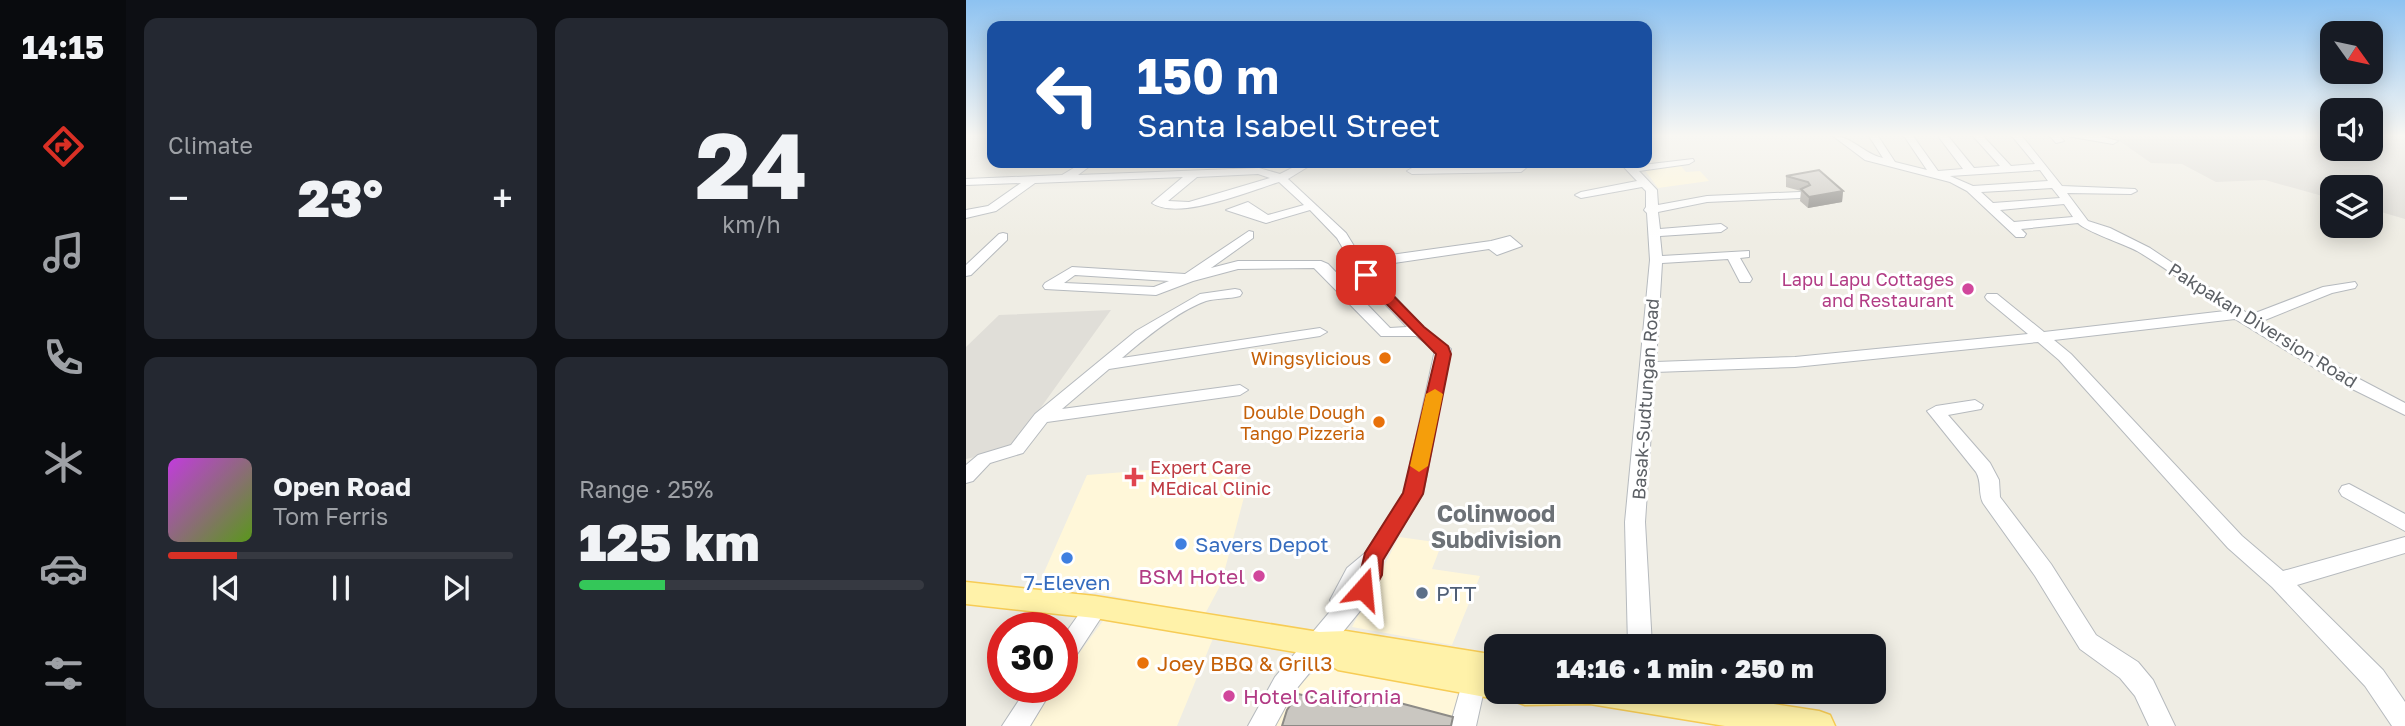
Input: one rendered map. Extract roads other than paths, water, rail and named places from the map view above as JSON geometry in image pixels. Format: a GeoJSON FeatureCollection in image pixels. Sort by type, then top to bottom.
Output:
{"type":"FeatureCollection","features":[{"type":"Feature","properties":{"kind":"main road"},"geometry":{"type":"LineString","coordinates":[[966,593],[1097,607],[1319,644],[1338,657],[1484,677]]}},
{"type":"Feature","properties":{"kind":"main road"},"geometry":{"type":"LineString","coordinates":[[1693,704],[1819,726]]}},
{"type":"Feature","properties":{"kind":"street"},"geometry":{"type":"LineString","coordinates":[[1063,179],[1078,170]]}},
{"type":"Feature","properties":{"kind":"street"},"geometry":{"type":"LineString","coordinates":[[966,182],[1018,181],[1033,175],[1063,179],[1176,173],[1187,170]]}},
{"type":"Feature","properties":{"kind":"street"},"geometry":{"type":"LineString","coordinates":[[1191,170],[1158,203],[1190,206],[1281,178],[1296,170]]}},
{"type":"Feature","properties":{"kind":"street"},"geometry":{"type":"LineString","coordinates":[[1255,170],[1281,178],[1312,206],[1342,236],[1357,264],[1419,331],[1443,349],[1413,494],[1372,559],[1371,575],[1357,600],[1345,610],[1284,685],[1261,726]]}},
{"type":"Feature","properties":{"kind":"street"},"geometry":{"type":"LineString","coordinates":[[1412,171],[1473,170]]}},
{"type":"Feature","properties":{"kind":"street","name":"Basak-Sudtungan Road"},"geometry":{"type":"LineString","coordinates":[[1633,170],[1651,190],[1650,210],[1656,260],[1635,522],[1640,634]]}},
{"type":"Feature","properties":{"kind":"street"},"geometry":{"type":"LineString","coordinates":[[1924,170],[1937,173],[1970,189],[2015,230],[2080,222],[2045,170]]}},
{"type":"Feature","properties":{"kind":"street"},"geometry":{"type":"LineString","coordinates":[[1937,173],[1992,170]]}},
{"type":"Feature","properties":{"kind":"street"},"geometry":{"type":"LineString","coordinates":[[966,214],[992,209],[1033,175]]}},
{"type":"Feature","properties":{"kind":"street"},"geometry":{"type":"LineString","coordinates":[[966,196],[988,181]]}},
{"type":"Feature","properties":{"kind":"street"},"geometry":{"type":"LineString","coordinates":[[1581,195],[1645,183]]}},
{"type":"Feature","properties":{"kind":"street"},"geometry":{"type":"LineString","coordinates":[[1970,189],[2055,186],[2132,191]]}},
{"type":"Feature","properties":{"kind":"street"},"geometry":{"type":"LineString","coordinates":[[1650,210],[1707,200],[1800,194]]}},
{"type":"Feature","properties":{"kind":"street"},"geometry":{"type":"LineString","coordinates":[[1991,207],[2065,201]]}},
{"type":"Feature","properties":{"kind":"street"},"geometry":{"type":"LineString","coordinates":[[1266,219],[1312,206]]}},
{"type":"Feature","properties":{"kind":"street","name":"Pakpakan Diversion Road"},"geometry":{"type":"LineString","coordinates":[[2080,222],[2104,229],[2133,243],[2244,318],[2405,410]]}},
{"type":"Feature","properties":{"kind":"street"},"geometry":{"type":"LineString","coordinates":[[1653,233],[1721,228]]}},
{"type":"Feature","properties":{"kind":"street"},"geometry":{"type":"LineString","coordinates":[[1249,235],[1188,278],[1072,271],[1049,286],[1143,292],[1238,265],[1316,264],[1323,267],[1386,333],[1419,331]]}},
{"type":"Feature","properties":{"kind":"street"},"geometry":{"type":"LineString","coordinates":[[966,272],[1003,237]]}},
{"type":"Feature","properties":{"kind":"street"},"geometry":{"type":"LineString","coordinates":[[1357,264],[1492,245]]}},
{"type":"Feature","properties":{"kind":"street"},"geometry":{"type":"LineString","coordinates":[[1656,260],[1738,255],[1745,279]]}},
{"type":"Feature","properties":{"kind":"street"},"geometry":{"type":"LineString","coordinates":[[1647,367],[1743,368],[2244,318],[2350,285]]}},
{"type":"Feature","properties":{"kind":"street"},"geometry":{"type":"LineString","coordinates":[[966,476],[984,459],[1017,449],[1041,418],[1141,334],[1173,313],[1206,297],[1236,293]]}},
{"type":"Feature","properties":{"kind":"street"},"geometry":{"type":"LineString","coordinates":[[1992,297],[2065,357],[2235,542],[2280,581],[2374,678],[2405,724]]}},
{"type":"Feature","properties":{"kind":"street"},"geometry":{"type":"LineString","coordinates":[[1106,365],[1320,332]]}},
{"type":"Feature","properties":{"kind":"street"},"geometry":{"type":"LineString","coordinates":[[1041,418],[1240,390]]}},
{"type":"Feature","properties":{"kind":"street"},"geometry":{"type":"LineString","coordinates":[[1975,405],[1936,411],[1983,468],[1990,480],[1990,498],[2043,570],[2088,642],[2129,670],[2144,688],[2162,726]]}},
{"type":"Feature","properties":{"kind":"street"},"geometry":{"type":"LineString","coordinates":[[2349,491],[2405,523]]}},
{"type":"Feature","properties":{"kind":"street"},"geometry":{"type":"LineString","coordinates":[[2280,581],[2405,545]]}},
{"type":"Feature","properties":{"kind":"street"},"geometry":{"type":"LineString","coordinates":[[1078,635],[1097,607]]}},
{"type":"Feature","properties":{"kind":"street"},"geometry":{"type":"LineString","coordinates":[[1463,726],[1484,687]]}},
{"type":"Feature","properties":{"kind":"street"},"geometry":{"type":"LineString","coordinates":[[1015,726],[1031,703]]}},
{"type":"Feature","properties":{"kind":"place","name":"Lapu Lapu Cottages and Restaurant"},"geometry":{"type":"Point","coordinates":[1968,289]}},
{"type":"Feature","properties":{"kind":"place","name":"Wingsylicious"},"geometry":{"type":"Point","coordinates":[1385,358]}},
{"type":"Feature","properties":{"kind":"place","name":"Double Dough Tango Pizzeria"},"geometry":{"type":"Point","coordinates":[1379,422]}},
{"type":"Feature","properties":{"kind":"place","name":"Expert Care MEdical Clinic"},"geometry":{"type":"Point","coordinates":[1134,477]}},
{"type":"Feature","properties":{"kind":"place","name":"Savers Depot"},"geometry":{"type":"Point","coordinates":[1181,544]}},
{"type":"Feature","properties":{"kind":"place","name":"7-Eleven"},"geometry":{"type":"Point","coordinates":[1067,558]}},
{"type":"Feature","properties":{"kind":"place","name":"BSM Hotel"},"geometry":{"type":"Point","coordinates":[1259,576]}},
{"type":"Feature","properties":{"kind":"place","name":"PTT"},"geometry":{"type":"Point","coordinates":[1422,593]}},
{"type":"Feature","properties":{"kind":"place","name":"Joey BBQ & Grill3"},"geometry":{"type":"Point","coordinates":[1143,663]}},
{"type":"Feature","properties":{"kind":"place","name":"Hotel California"},"geometry":{"type":"Point","coordinates":[1229,696]}},
{"type":"Feature","properties":{"kind":"district","name":"Colinwood Subdivision"},"geometry":{"type":"Point","coordinates":[1496,526]}}]}
